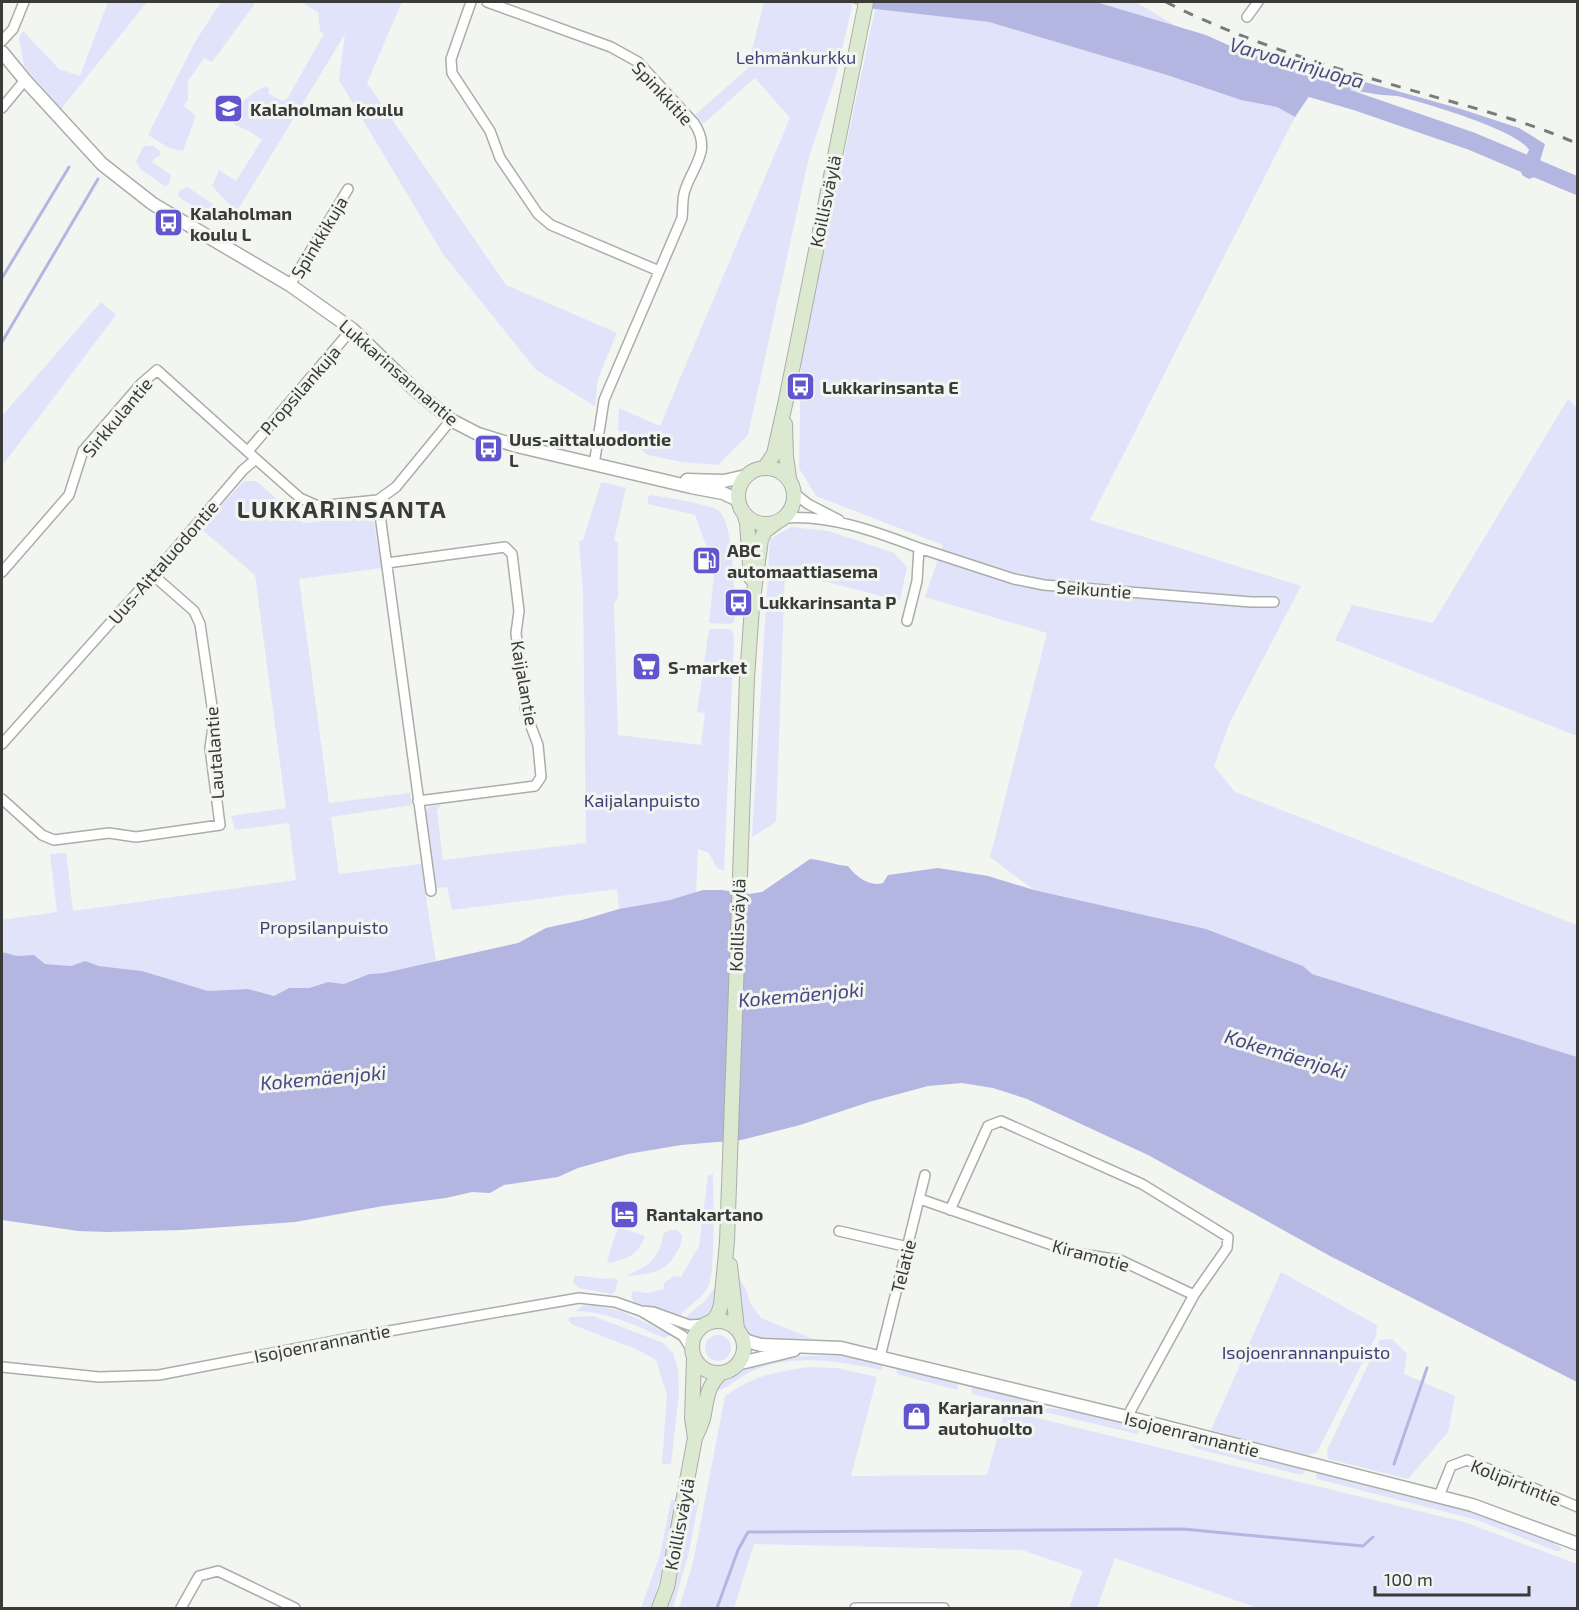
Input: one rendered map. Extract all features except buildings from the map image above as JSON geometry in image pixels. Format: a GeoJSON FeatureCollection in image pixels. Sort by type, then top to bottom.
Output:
{"type":"FeatureCollection","features":[{"type":"Feature","properties":{"kind":"main road","name":"Koillisväylä"},"geometry":{"type":"LineString","coordinates":[[765,467],[774,454],[786,400],[866,2]]}},
{"type":"Feature","properties":{"kind":"main road","name":"Koillisväylä"},"geometry":{"type":"LineString","coordinates":[[786,400],[786,456],[789,478]]}},
{"type":"Feature","properties":{"kind":"main road"},"geometry":{"type":"LineString","coordinates":[[765,467],[778,470],[789,478],[794,493],[791,509],[780,520],[770,524],[758,522],[741,506],[739,487],[752,471],[765,467]]}},
{"type":"Feature","properties":{"kind":"main road","name":"Koillisväylä"},"geometry":{"type":"LineString","coordinates":[[741,506],[747,523],[752,607]]}},
{"type":"Feature","properties":{"kind":"main road","name":"Koillisväylä"},"geometry":{"type":"LineString","coordinates":[[709,1323],[718,1314],[721,1305],[727,1242],[747,678],[752,607],[761,539],[765,531],[780,520]]}},
{"type":"Feature","properties":{"kind":"main road","name":"Koillisväylä"},"geometry":{"type":"LineString","coordinates":[[727,1242],[738,1332]]}},
{"type":"Feature","properties":{"kind":"main road"},"geometry":{"type":"LineString","coordinates":[[709,1323],[726,1323],[738,1332],[744,1349],[737,1364],[721,1373],[703,1368],[693,1354],[695,1334],[709,1323]]}},
{"type":"Feature","properties":{"kind":"main road","name":"Koillisväylä"},"geometry":{"type":"LineString","coordinates":[[693,1354],[692,1418],[695,1438]]}},
{"type":"Feature","properties":{"kind":"main road","name":"Koillisväylä"},"geometry":{"type":"LineString","coordinates":[[659,1608],[667,1587],[695,1438],[702,1421],[707,1391],[713,1380],[721,1373]]}},
{"type":"Feature","properties":{"kind":"street"},"geometry":{"type":"LineString","coordinates":[[2,41],[13,28],[24,2]]}},
{"type":"Feature","properties":{"kind":"street"},"geometry":{"type":"LineString","coordinates":[[471,2],[451,59],[452,73],[490,131],[500,158],[538,214],[551,225],[659,271]]}},
{"type":"Feature","properties":{"kind":"street","name":"Spinkkitie"},"geometry":{"type":"LineString","coordinates":[[487,2],[611,47],[638,62],[694,123],[701,134],[703,150],[684,192],[682,218],[604,400],[594,465]]}},
{"type":"Feature","properties":{"kind":"street"},"geometry":{"type":"LineString","coordinates":[[1247,16],[1258,2]]}},
{"type":"Feature","properties":{"kind":"street","name":"Lukkarinsannantie"},"geometry":{"type":"LineString","coordinates":[[2,52],[57,117],[102,164],[153,204],[290,285],[352,329],[414,390],[451,420],[478,434],[594,465],[723,493],[741,506]]}},
{"type":"Feature","properties":{"kind":"street"},"geometry":{"type":"LineString","coordinates":[[2,108],[25,80]]}},
{"type":"Feature","properties":{"kind":"street","name":"Spinkkikuja"},"geometry":{"type":"LineString","coordinates":[[290,285],[348,189]]}},
{"type":"Feature","properties":{"kind":"street","name":"Propsilankuja"},"geometry":{"type":"LineString","coordinates":[[248,451],[352,329]]}},
{"type":"Feature","properties":{"kind":"street","name":"Sirkkulantie"},"geometry":{"type":"LineString","coordinates":[[2,572],[69,495],[83,452],[141,384],[157,370],[256,459]]}},
{"type":"Feature","properties":{"kind":"street"},"geometry":{"type":"LineString","coordinates":[[256,459],[300,498],[318,506],[378,500],[396,487],[451,420]]}},
{"type":"Feature","properties":{"kind":"street","name":"Uus-Aittaluodontie"},"geometry":{"type":"LineString","coordinates":[[2,744],[243,470],[256,459]]}},
{"type":"Feature","properties":{"kind":"street","name":"Lukkarinsannantie"},"geometry":{"type":"LineString","coordinates":[[656,478],[724,481],[746,476]]}},
{"type":"Feature","properties":{"kind":"street","name":"Seikuntie"},"geometry":{"type":"LineString","coordinates":[[794,493],[808,504],[852,526]]}},
{"type":"Feature","properties":{"kind":"street"},"geometry":{"type":"LineString","coordinates":[[378,500],[431,891]]}},
{"type":"Feature","properties":{"kind":"street","name":"Seikuntie"},"geometry":{"type":"LineString","coordinates":[[780,520],[806,518],[852,526],[1014,579],[1044,585],[1274,602]]}},
{"type":"Feature","properties":{"kind":"street","name":"Kaijalantie"},"geometry":{"type":"LineString","coordinates":[[387,563],[505,547],[512,554],[519,611],[516,633],[526,713],[537,745],[541,777],[535,786],[418,801]]}},
{"type":"Feature","properties":{"kind":"street"},"geometry":{"type":"LineString","coordinates":[[908,621],[917,581],[919,548]]}},
{"type":"Feature","properties":{"kind":"street","name":"Lautalantie"},"geometry":{"type":"LineString","coordinates":[[2,799],[42,835],[54,840],[109,833],[136,837],[220,825],[210,748],[214,720],[200,624],[194,611],[153,575]]}},
{"type":"Feature","properties":{"kind":"street"},"geometry":{"type":"LineString","coordinates":[[950,1210],[988,1126],[1001,1121],[1142,1184],[1228,1237],[1227,1248],[1194,1294],[1127,1417]]}},
{"type":"Feature","properties":{"kind":"street","name":"Telatie"},"geometry":{"type":"LineString","coordinates":[[880,1357],[925,1175]]}},
{"type":"Feature","properties":{"kind":"street","name":"Kiramotie"},"geometry":{"type":"LineString","coordinates":[[920,1199],[1075,1253],[1120,1260],[1194,1294]]}},
{"type":"Feature","properties":{"kind":"street"},"geometry":{"type":"LineString","coordinates":[[839,1231],[908,1247]]}},
{"type":"Feature","properties":{"kind":"street","name":"Isojoenrannantie"},"geometry":{"type":"LineString","coordinates":[[2,1367],[99,1377],[159,1375],[560,1300],[598,1299],[641,1311],[683,1336],[693,1354]]}},
{"type":"Feature","properties":{"kind":"street","name":"Isojoenrannantie"},"geometry":{"type":"LineString","coordinates":[[641,1311],[653,1312],[689,1325],[709,1323]]}},
{"type":"Feature","properties":{"kind":"street","name":"Isojoenrannantie"},"geometry":{"type":"LineString","coordinates":[[738,1332],[747,1341],[761,1346],[841,1348],[1127,1417],[1472,1505],[1578,1544]]}},
{"type":"Feature","properties":{"kind":"street","name":"Isojoenrannantie"},"geometry":{"type":"LineString","coordinates":[[737,1364],[801,1348]]}},
{"type":"Feature","properties":{"kind":"street","name":"Kolipirtintie"},"geometry":{"type":"LineString","coordinates":[[1439,1496],[1451,1466],[1467,1460],[1578,1507]]}},
{"type":"Feature","properties":{"kind":"street"},"geometry":{"type":"LineString","coordinates":[[181,1608],[199,1576],[218,1571],[295,1608]]}},
{"type":"Feature","properties":{"kind":"street"},"geometry":{"type":"LineString","coordinates":[[855,1608],[944,1608]]}},
{"type":"Feature","properties":{"kind":"green space"},"geometry":{"type":"Polygon","coordinates":[[[108,2],[147,2],[61,109],[24,66],[19,37],[23,31],[59,69],[80,76],[108,2]]]}},
{"type":"Feature","properties":{"kind":"green space"},"geometry":{"type":"Polygon","coordinates":[[[221,2],[254,2],[254,5],[212,62],[204,58],[188,81],[188,100],[184,106],[196,116],[183,151],[169,148],[148,135],[195,42],[221,2]]]}},
{"type":"Feature","properties":{"kind":"green space"},"geometry":{"type":"Polygon","coordinates":[[[300,2],[402,2],[367,83],[506,285],[617,333],[598,378],[595,406],[536,370],[443,254],[339,80],[345,34],[228,226],[230,205],[212,186],[219,170],[236,181],[262,140],[235,125],[236,112],[249,96],[268,86],[269,94],[282,101],[287,99],[324,34],[320,31],[318,12],[300,2]]]}},
{"type":"Feature","properties":{"kind":"green space","name":"Lehmänkurkku"},"geometry":{"type":"Polygon","coordinates":[[[764,2],[850,2],[852,7],[835,79],[809,157],[748,435],[718,465],[681,462],[648,455],[618,430],[619,408],[660,426],[790,118],[755,78],[703,124],[695,115],[747,69],[764,2]]]}},
{"type":"Feature","properties":{"kind":"green space"},"geometry":{"type":"Polygon","coordinates":[[[1096,2],[1136,2],[1179,28],[1096,2]]]}},
{"type":"Feature","properties":{"kind":"green space"},"geometry":{"type":"Polygon","coordinates":[[[875,9],[989,22],[1167,75],[1241,100],[1277,107],[1295,117],[1090,520],[1301,586],[1230,722],[1214,766],[1235,792],[1577,925],[1577,1059],[1312,974],[1303,966],[1206,929],[1034,890],[990,857],[1047,633],[925,597],[943,545],[816,496],[799,468],[801,361],[875,9]]]}},
{"type":"Feature","properties":{"kind":"green space"},"geometry":{"type":"Polygon","coordinates":[[[144,146],[153,146],[160,151],[160,156],[152,162],[171,175],[166,187],[140,169],[136,161],[144,146]]]}},
{"type":"Feature","properties":{"kind":"green space"},"geometry":{"type":"Polygon","coordinates":[[[187,187],[214,205],[217,218],[214,222],[178,196],[179,191],[187,187]]]}},
{"type":"Feature","properties":{"kind":"green space"},"geometry":{"type":"Polygon","coordinates":[[[101,302],[116,315],[2,466],[2,416],[101,302]]]}},
{"type":"Feature","properties":{"kind":"green space"},"geometry":{"type":"Polygon","coordinates":[[[1568,399],[1578,409],[1577,736],[1335,640],[1352,605],[1433,623],[1568,399]]]}},
{"type":"Feature","properties":{"kind":"green space","name":"Propsilanpuisto"},"geometry":{"type":"Polygon","coordinates":[[[244,481],[256,481],[304,523],[365,516],[374,523],[382,568],[299,579],[329,803],[410,793],[412,805],[331,817],[339,874],[421,864],[436,962],[368,974],[344,984],[328,982],[309,988],[289,988],[274,996],[248,989],[208,991],[142,971],[99,966],[85,961],[71,966],[45,964],[34,955],[17,956],[2,952],[2,920],[57,912],[50,854],[66,853],[73,911],[296,880],[289,823],[235,830],[231,816],[286,808],[255,575],[200,528],[244,481]]]}},
{"type":"Feature","properties":{"kind":"green space","name":"Kaijalanpuisto"},"geometry":{"type":"Polygon","coordinates":[[[601,482],[626,488],[614,540],[618,542],[618,597],[614,604],[618,735],[701,745],[705,713],[697,712],[709,629],[728,629],[734,636],[724,871],[717,868],[709,853],[698,849],[696,893],[670,900],[619,909],[617,889],[452,910],[447,887],[432,888],[423,814],[429,806],[441,805],[437,811],[443,860],[586,843],[583,592],[579,541],[583,540],[601,482]]]}},
{"type":"Feature","properties":{"kind":"green space"},"geometry":{"type":"Polygon","coordinates":[[[651,495],[714,508],[724,519],[733,563],[735,621],[731,624],[709,623],[714,575],[695,515],[648,504],[648,497],[651,495]]]}},
{"type":"Feature","properties":{"kind":"green space"},"geometry":{"type":"Polygon","coordinates":[[[791,527],[829,531],[894,553],[907,567],[900,601],[785,571],[776,822],[752,837],[770,539],[791,527]]]}},
{"type":"Feature","properties":{"kind":"green space"},"geometry":{"type":"Polygon","coordinates":[[[713,1174],[712,1265],[711,1278],[705,1292],[679,1318],[634,1302],[631,1297],[633,1291],[647,1293],[664,1289],[664,1283],[674,1276],[681,1277],[699,1246],[708,1175],[713,1174]]]}},
{"type":"Feature","properties":{"kind":"green space"},"geometry":{"type":"Polygon","coordinates":[[[618,1227],[645,1236],[636,1251],[623,1259],[610,1263],[607,1261],[618,1227]]]}},
{"type":"Feature","properties":{"kind":"green space"},"geometry":{"type":"Polygon","coordinates":[[[677,1230],[682,1235],[679,1249],[672,1260],[655,1272],[626,1276],[652,1261],[659,1250],[664,1233],[677,1230]]]}},
{"type":"Feature","properties":{"kind":"green space","name":"Isojoenrannanpuisto"},"geometry":{"type":"Polygon","coordinates":[[[1281,1272],[1377,1325],[1376,1336],[1317,1452],[1306,1456],[1211,1430],[1281,1272]]]}},
{"type":"Feature","properties":{"kind":"green space"},"geometry":{"type":"Polygon","coordinates":[[[736,1273],[746,1289],[750,1303],[761,1318],[813,1339],[762,1342],[753,1338],[747,1331],[740,1314],[736,1273]]]}},
{"type":"Feature","properties":{"kind":"green space"},"geometry":{"type":"Polygon","coordinates":[[[575,1276],[618,1280],[615,1292],[611,1294],[579,1288],[573,1283],[575,1276]]]}},
{"type":"Feature","properties":{"kind":"green space"},"geometry":{"type":"Polygon","coordinates":[[[718,1283],[715,1306],[708,1317],[696,1321],[686,1320],[688,1315],[706,1300],[718,1283]]]}},
{"type":"Feature","properties":{"kind":"green space"},"geometry":{"type":"Polygon","coordinates":[[[594,1305],[621,1311],[671,1335],[664,1338],[610,1317],[576,1311],[582,1306],[594,1305]]]}},
{"type":"Feature","properties":{"kind":"green space"},"geometry":{"type":"Polygon","coordinates":[[[593,1316],[663,1343],[673,1353],[678,1370],[679,1393],[671,1464],[662,1464],[667,1395],[656,1360],[636,1349],[571,1324],[568,1320],[570,1317],[593,1316]]]}},
{"type":"Feature","properties":{"kind":"green space"},"geometry":{"type":"Polygon","coordinates":[[[718,1335],[727,1339],[731,1348],[727,1357],[718,1361],[709,1357],[705,1348],[709,1339],[718,1335]]]}},
{"type":"Feature","properties":{"kind":"green space","name":"Isojoenrannanpuisto"},"geometry":{"type":"Polygon","coordinates":[[[1392,1339],[1407,1354],[1404,1374],[1455,1396],[1448,1432],[1408,1479],[1328,1459],[1327,1450],[1380,1340],[1392,1339]]]}},
{"type":"Feature","properties":{"kind":"green space"},"geometry":{"type":"Polygon","coordinates":[[[837,1355],[879,1363],[882,1370],[833,1362],[800,1360],[768,1365],[752,1371],[720,1390],[713,1389],[749,1368],[773,1360],[837,1355]]]}},
{"type":"Feature","properties":{"kind":"green space"},"geometry":{"type":"Polygon","coordinates":[[[810,1367],[836,1368],[877,1377],[851,1476],[987,1475],[1005,1410],[1464,1522],[1577,1564],[1577,1608],[1258,1608],[1115,1558],[1097,1608],[1069,1608],[1083,1571],[1022,1550],[754,1544],[734,1608],[679,1608],[693,1563],[725,1396],[765,1375],[810,1367]]]}},
{"type":"Feature","properties":{"kind":"green space"},"geometry":{"type":"Polygon","coordinates":[[[896,1368],[958,1384],[957,1390],[897,1374],[896,1368]]]}},
{"type":"Feature","properties":{"kind":"green space"},"geometry":{"type":"Polygon","coordinates":[[[972,1388],[1028,1399],[1036,1405],[1032,1409],[973,1394],[972,1388]]]}},
{"type":"Feature","properties":{"kind":"green space"},"geometry":{"type":"Polygon","coordinates":[[[1047,1408],[1075,1411],[1140,1428],[1137,1434],[1045,1412],[1047,1408]]]}},
{"type":"Feature","properties":{"kind":"green space"},"geometry":{"type":"Polygon","coordinates":[[[1191,1440],[1302,1468],[1305,1473],[1301,1475],[1194,1448],[1191,1440]]]}},
{"type":"Feature","properties":{"kind":"green space"},"geometry":{"type":"Polygon","coordinates":[[[1316,1472],[1481,1514],[1542,1536],[1562,1548],[1556,1551],[1477,1520],[1317,1479],[1316,1472]]]}},
{"type":"Feature","properties":{"kind":"green space"},"geometry":{"type":"Polygon","coordinates":[[[671,1500],[679,1500],[672,1536],[654,1599],[650,1608],[641,1608],[660,1555],[671,1500]]]}},
{"type":"Feature","properties":{"kind":"green space"},"geometry":{"type":"Polygon","coordinates":[[[692,1500],[699,1500],[689,1552],[673,1608],[668,1608],[685,1540],[692,1500]]]}},
{"type":"Feature","properties":{"kind":"water"},"geometry":{"type":"Polygon","coordinates":[[[847,2],[1096,2],[1206,35],[1237,49],[1292,67],[1365,82],[1519,128],[1545,144],[1540,161],[1577,180],[1577,192],[1564,190],[1535,177],[1529,179],[1522,175],[1520,168],[1529,150],[1507,134],[1447,110],[1409,99],[1318,83],[1295,117],[1277,107],[1241,100],[1167,75],[989,22],[875,9],[847,2]]]}},
{"type":"Feature","properties":{"kind":"water","name":"Kokemäenjoki"},"geometry":{"type":"Polygon","coordinates":[[[810,859],[848,866],[859,877],[873,884],[883,883],[888,875],[938,868],[988,876],[1034,890],[1206,929],[1303,966],[1312,974],[1577,1057],[1577,1382],[1330,1256],[1148,1155],[1027,1099],[993,1088],[962,1083],[928,1086],[869,1102],[800,1125],[741,1140],[681,1145],[628,1154],[578,1168],[558,1177],[504,1185],[490,1193],[472,1192],[295,1222],[182,1230],[108,1232],[78,1231],[2,1220],[2,952],[17,956],[34,955],[45,964],[71,966],[85,961],[99,966],[142,971],[208,991],[248,989],[274,996],[289,988],[309,988],[328,982],[344,984],[369,974],[384,973],[518,943],[546,928],[619,909],[670,900],[703,890],[749,894],[762,892],[810,859]]]}},
{"type":"Feature","properties":{"kind":"waterway","name":"Varvourinjuopa"},"geometry":{"type":"LineString","coordinates":[[1290,82],[1355,101],[1471,141],[1578,186]]}},
{"type":"Feature","properties":{"kind":"waterway"},"geometry":{"type":"LineString","coordinates":[[2,278],[69,167]]}},
{"type":"Feature","properties":{"kind":"waterway"},"geometry":{"type":"LineString","coordinates":[[2,342],[98,179]]}},
{"type":"Feature","properties":{"kind":"waterway"},"geometry":{"type":"LineString","coordinates":[[1394,1464],[1427,1368]]}},
{"type":"Feature","properties":{"kind":"waterway"},"geometry":{"type":"LineString","coordinates":[[717,1608],[738,1550],[748,1532],[1183,1529],[1363,1546],[1373,1537]]}},
{"type":"Feature","properties":{"kind":"railway"},"geometry":{"type":"LineString","coordinates":[[1166,2],[1227,30],[1291,54],[1520,122],[1578,144]]}},
{"type":"Feature","properties":{"kind":"place","name":"Kalaholman koulu"},"geometry":{"type":"Point","coordinates":[229,109]}},
{"type":"Feature","properties":{"kind":"place","name":"Kalaholman koulu L"},"geometry":{"type":"Point","coordinates":[169,223]}},
{"type":"Feature","properties":{"kind":"place","name":"Lukkarinsanta E"},"geometry":{"type":"Point","coordinates":[801,387]}},
{"type":"Feature","properties":{"kind":"place","name":"Uus-aittaluodontie L"},"geometry":{"type":"Point","coordinates":[488,449]}},
{"type":"Feature","properties":{"kind":"place","name":"ABC automaattiasema"},"geometry":{"type":"Point","coordinates":[706,560]}},
{"type":"Feature","properties":{"kind":"place","name":"Lukkarinsanta P"},"geometry":{"type":"Point","coordinates":[738,602]}},
{"type":"Feature","properties":{"kind":"place","name":"S-market"},"geometry":{"type":"Point","coordinates":[647,667]}},
{"type":"Feature","properties":{"kind":"place","name":"Rantakartano"},"geometry":{"type":"Point","coordinates":[625,1214]}},
{"type":"Feature","properties":{"kind":"place","name":"Karjarannan autohuolto"},"geometry":{"type":"Point","coordinates":[917,1417]}},
{"type":"Feature","properties":{"kind":"district","name":"LUKKARINSANTA"},"geometry":{"type":"Point","coordinates":[342,508]}}]}
